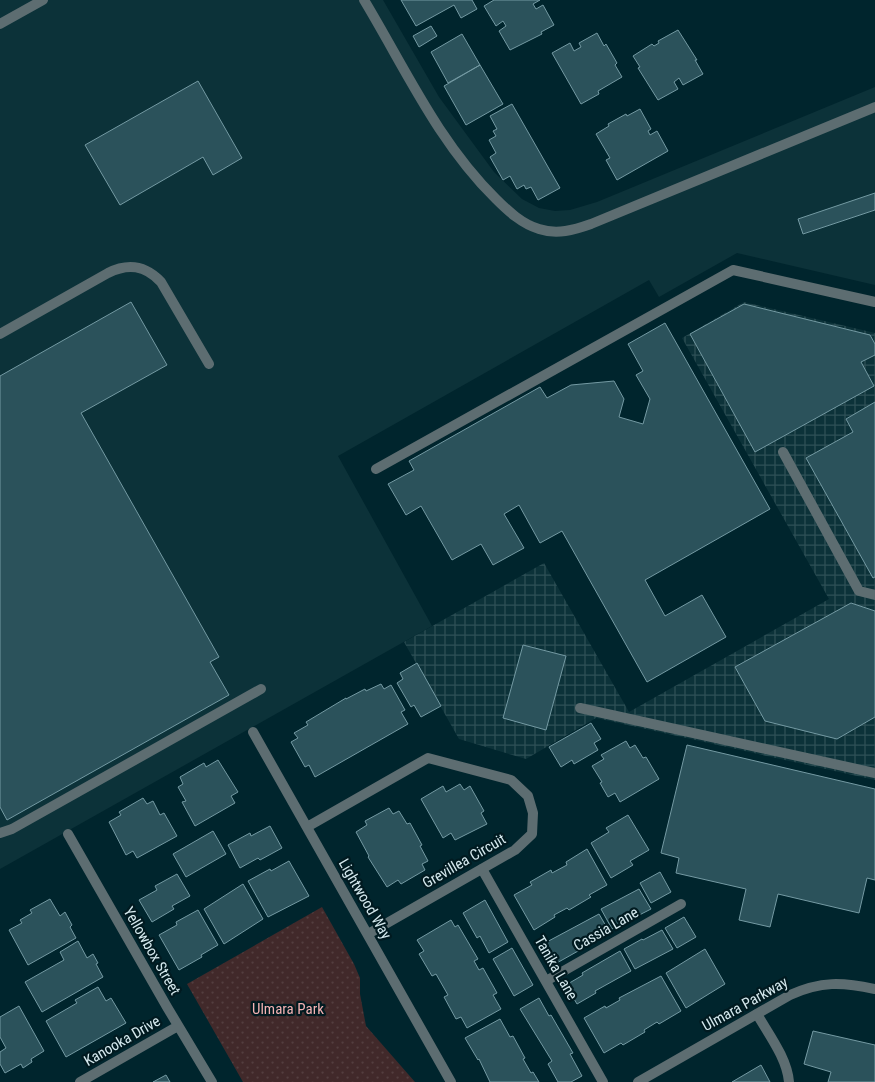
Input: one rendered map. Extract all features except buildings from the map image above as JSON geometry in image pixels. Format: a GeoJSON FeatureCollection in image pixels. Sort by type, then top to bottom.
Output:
{"type":"FeatureCollection","features":[{"type":"Feature","properties":{"kind":"street"},"geometry":{"type":"LineString","coordinates":[[0,24],[42,0]]}},
{"type":"Feature","properties":{"kind":"street"},"geometry":{"type":"LineString","coordinates":[[364,0],[443,136],[465,165],[492,195],[520,220],[538,229],[547,231],[570,231],[591,224],[875,107]]}},
{"type":"Feature","properties":{"kind":"street"},"geometry":{"type":"LineString","coordinates":[[0,334],[113,271],[127,266],[136,266],[155,275],[161,282],[209,364]]}},
{"type":"Feature","properties":{"kind":"street"},"geometry":{"type":"LineString","coordinates":[[376,469],[733,270],[875,302]]}},
{"type":"Feature","properties":{"kind":"street"},"geometry":{"type":"LineString","coordinates":[[783,452],[859,591],[875,595]]}},
{"type":"Feature","properties":{"kind":"street"},"geometry":{"type":"LineString","coordinates":[[0,833],[12,829],[261,689]]}},
{"type":"Feature","properties":{"kind":"street"},"geometry":{"type":"LineString","coordinates":[[580,708],[875,773]]}},
{"type":"Feature","properties":{"kind":"street","name":"Lightwood Way"},"geometry":{"type":"LineString","coordinates":[[253,732],[451,1082]]}},
{"type":"Feature","properties":{"kind":"street","name":"Grevillea Circuit"},"geometry":{"type":"LineString","coordinates":[[307,828],[428,758],[511,780],[528,796],[533,813],[532,834],[515,850],[368,934]]}},
{"type":"Feature","properties":{"kind":"street","name":"Yellowbox Street"},"geometry":{"type":"LineString","coordinates":[[68,834],[212,1082]]}},
{"type":"Feature","properties":{"kind":"street","name":"Tanika Lane"},"geometry":{"type":"LineString","coordinates":[[482,869],[603,1082]]}},
{"type":"Feature","properties":{"kind":"street","name":"Cassia Lane"},"geometry":{"type":"LineString","coordinates":[[546,981],[681,904]]}},
{"type":"Feature","properties":{"kind":"street","name":"Ulmara Parkway"},"geometry":{"type":"LineString","coordinates":[[638,1082],[805,988],[820,984],[836,983],[875,989]]}},
{"type":"Feature","properties":{"kind":"street"},"geometry":{"type":"LineString","coordinates":[[757,1014],[784,1062],[788,1071],[789,1082]]}},
{"type":"Feature","properties":{"kind":"street","name":"Kanooka Drive"},"geometry":{"type":"LineString","coordinates":[[80,1082],[178,1026]]}},
{"type":"Feature","properties":{"kind":"shaded area"},"geometry":{"type":"Polygon","coordinates":[[[0,0],[383,0],[439,97],[494,172],[522,199],[539,208],[555,211],[570,210],[597,202],[875,87],[875,285],[737,253],[659,297],[649,280],[338,456],[432,626],[0,869],[0,0]]]}},
{"type":"Feature","properties":{"kind":"shaded area"},"geometry":{"type":"Polygon","coordinates":[[[744,302],[875,333],[875,780],[596,718],[526,759],[459,739],[404,642],[544,563],[629,712],[829,599],[682,338],[744,302]]]}},
{"type":"Feature","properties":{"kind":"green space","name":"Ulmara Park"},"geometry":{"type":"Polygon","coordinates":[[[322,907],[360,978],[360,994],[366,1026],[415,1082],[243,1082],[187,984],[322,907]]]}}]}
